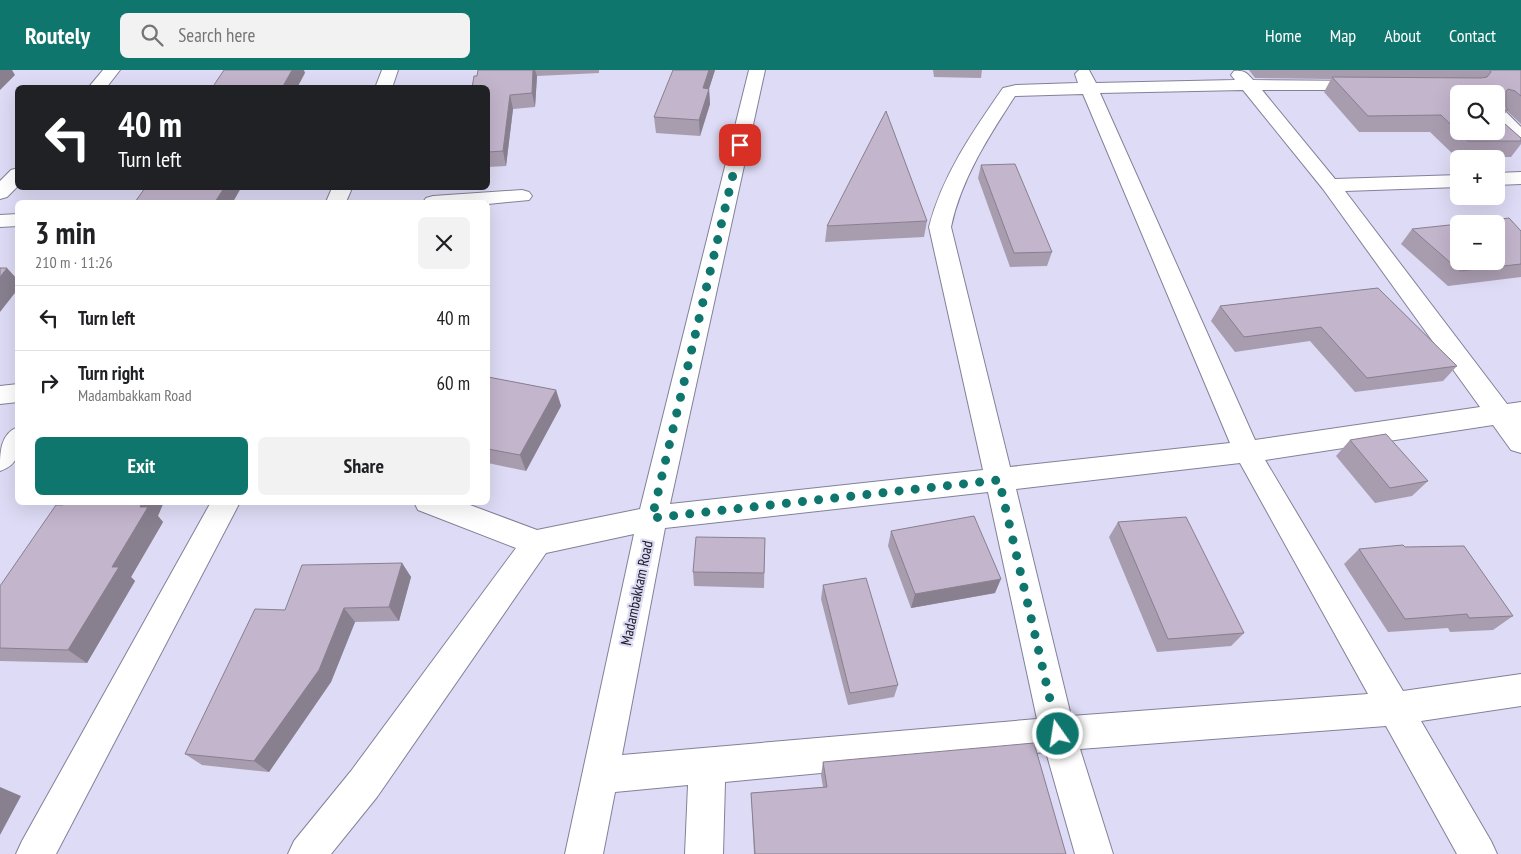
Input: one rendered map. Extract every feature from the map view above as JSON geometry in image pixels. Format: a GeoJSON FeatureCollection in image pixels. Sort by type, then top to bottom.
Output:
{"type":"FeatureCollection","features":[{"type":"Feature","properties":{"kind":"street"},"geometry":{"type":"LineString","coordinates":[[99,85],[112,70]]}},
{"type":"Feature","properties":{"kind":"street"},"geometry":{"type":"LineString","coordinates":[[384,85],[390,70]]}},
{"type":"Feature","properties":{"kind":"street","name":"Madambakkam Road"},"geometry":{"type":"LineString","coordinates":[[584,854],[652,518],[758,70]]}},
{"type":"Feature","properties":{"kind":"street"},"geometry":{"type":"LineString","coordinates":[[1242,78],[1330,185],[1510,413],[1521,443]]}},
{"type":"Feature","properties":{"kind":"street"},"geometry":{"type":"LineString","coordinates":[[1094,854],[1058,734],[942,238],[940,227],[944,210],[981,134],[1009,92],[1086,79],[1242,78],[1383,86]]}},
{"type":"Feature","properties":{"kind":"street"},"geometry":{"type":"LineString","coordinates":[[1086,79],[1246,452],[1478,854]]}},
{"type":"Feature","properties":{"kind":"street"},"geometry":{"type":"LineString","coordinates":[[1505,121],[1521,137]]}},
{"type":"Feature","properties":{"kind":"street"},"geometry":{"type":"LineString","coordinates":[[0,193],[15,177]]}},
{"type":"Feature","properties":{"kind":"street"},"geometry":{"type":"LineString","coordinates":[[1505,179],[1521,178]]}},
{"type":"Feature","properties":{"kind":"street"},"geometry":{"type":"LineString","coordinates":[[1330,185],[1450,181]]}},
{"type":"Feature","properties":{"kind":"street"},"geometry":{"type":"LineString","coordinates":[[463,200],[522,196]]}},
{"type":"Feature","properties":{"kind":"street"},"geometry":{"type":"LineString","coordinates":[[0,221],[15,220]]}},
{"type":"Feature","properties":{"kind":"street"},"geometry":{"type":"LineString","coordinates":[[436,505],[537,543],[652,518],[1246,452],[1510,413]]}},
{"type":"Feature","properties":{"kind":"street"},"geometry":{"type":"LineString","coordinates":[[0,460],[15,441]]}},
{"type":"Feature","properties":{"kind":"street"},"geometry":{"type":"LineString","coordinates":[[35,854],[224,505]]}},
{"type":"Feature","properties":{"kind":"street"},"geometry":{"type":"LineString","coordinates":[[306,854],[364,784],[537,543]]}},
{"type":"Feature","properties":{"kind":"street"},"geometry":{"type":"LineString","coordinates":[[600,775],[1058,734],[1394,709],[1521,690]]}},
{"type":"Feature","properties":{"kind":"street"},"geometry":{"type":"LineString","coordinates":[[704,854],[707,766]]}},
{"type":"Feature","properties":{"kind":"building"},"geometry":{"type":"Polygon","coordinates":[[[224,70],[292,70],[284,85],[214,85],[224,70]]]}},
{"type":"Feature","properties":{"kind":"building"},"geometry":{"type":"Polygon","coordinates":[[[478,70],[533,70],[532,93],[510,95],[503,151],[490,152],[490,85],[472,85],[474,76],[477,76],[478,70]]]}},
{"type":"Feature","properties":{"kind":"building"},"geometry":{"type":"Polygon","coordinates":[[[673,70],[709,70],[703,88],[709,89],[699,120],[654,117],[673,70]]]}},
{"type":"Feature","properties":{"kind":"building"},"geometry":{"type":"Polygon","coordinates":[[[1490,70],[1521,70],[1521,96],[1515,91],[1508,89],[1506,91],[1506,107],[1508,110],[1505,110],[1505,85],[1450,85],[1450,124],[1441,115],[1368,116],[1332,77],[1481,78],[1487,77],[1491,72],[1490,70]]]}},
{"type":"Feature","properties":{"kind":"building"},"geometry":{"type":"Polygon","coordinates":[[[886,111],[927,221],[827,226],[886,111]]]}},
{"type":"Feature","properties":{"kind":"building"},"geometry":{"type":"Polygon","coordinates":[[[1505,124],[1521,138],[1521,141],[1468,141],[1505,140],[1505,124]]]}},
{"type":"Feature","properties":{"kind":"building"},"geometry":{"type":"Polygon","coordinates":[[[1015,164],[1052,252],[1014,253],[981,165],[1015,164]]]}},
{"type":"Feature","properties":{"kind":"building"},"geometry":{"type":"Polygon","coordinates":[[[144,190],[223,190],[216,200],[136,200],[144,190]]]}},
{"type":"Feature","properties":{"kind":"building"},"geometry":{"type":"Polygon","coordinates":[[[1505,218],[1509,218],[1521,231],[1521,264],[1505,266],[1505,218]]]}},
{"type":"Feature","properties":{"kind":"building"},"geometry":{"type":"Polygon","coordinates":[[[1450,225],[1450,262],[1412,229],[1450,225]]]}},
{"type":"Feature","properties":{"kind":"building"},"geometry":{"type":"Polygon","coordinates":[[[0,268],[7,268],[0,277],[0,268]]]}},
{"type":"Feature","properties":{"kind":"building"},"geometry":{"type":"Polygon","coordinates":[[[1378,288],[1457,366],[1367,378],[1321,327],[1244,337],[1220,306],[1378,288]]]}},
{"type":"Feature","properties":{"kind":"building"},"geometry":{"type":"Polygon","coordinates":[[[490,377],[556,390],[520,455],[490,449],[490,377]]]}},
{"type":"Feature","properties":{"kind":"building"},"geometry":{"type":"Polygon","coordinates":[[[1386,434],[1428,481],[1390,488],[1350,440],[1386,434]]]}},
{"type":"Feature","properties":{"kind":"building"},"geometry":{"type":"Polygon","coordinates":[[[56,505],[141,505],[140,507],[148,507],[112,567],[119,567],[68,650],[0,648],[0,586],[56,505]]]}},
{"type":"Feature","properties":{"kind":"building"},"geometry":{"type":"Polygon","coordinates":[[[974,516],[1001,579],[915,594],[891,531],[974,516]]]}},
{"type":"Feature","properties":{"kind":"building"},"geometry":{"type":"Polygon","coordinates":[[[1186,517],[1244,633],[1168,639],[1118,522],[1186,517]]]}},
{"type":"Feature","properties":{"kind":"building"},"geometry":{"type":"Polygon","coordinates":[[[696,537],[765,538],[764,573],[693,572],[696,537]]]}},
{"type":"Feature","properties":{"kind":"building"},"geometry":{"type":"Polygon","coordinates":[[[1403,545],[1405,547],[1464,546],[1513,616],[1469,618],[1467,614],[1405,619],[1359,549],[1403,545]]]}},
{"type":"Feature","properties":{"kind":"building"},"geometry":{"type":"Polygon","coordinates":[[[402,563],[389,607],[344,608],[319,670],[254,761],[185,754],[255,609],[285,610],[302,565],[402,563]]]}},
{"type":"Feature","properties":{"kind":"building"},"geometry":{"type":"Polygon","coordinates":[[[866,578],[898,685],[850,693],[823,585],[866,578]]]}},
{"type":"Feature","properties":{"kind":"building"},"geometry":{"type":"Polygon","coordinates":[[[1034,743],[1066,854],[755,854],[751,793],[827,787],[823,762],[1034,743]]]}},
{"type":"Feature","properties":{"kind":"route"},"geometry":{"type":"LineString","coordinates":[[740,145],[652,518],[999,480],[1058,734]]}}]}
